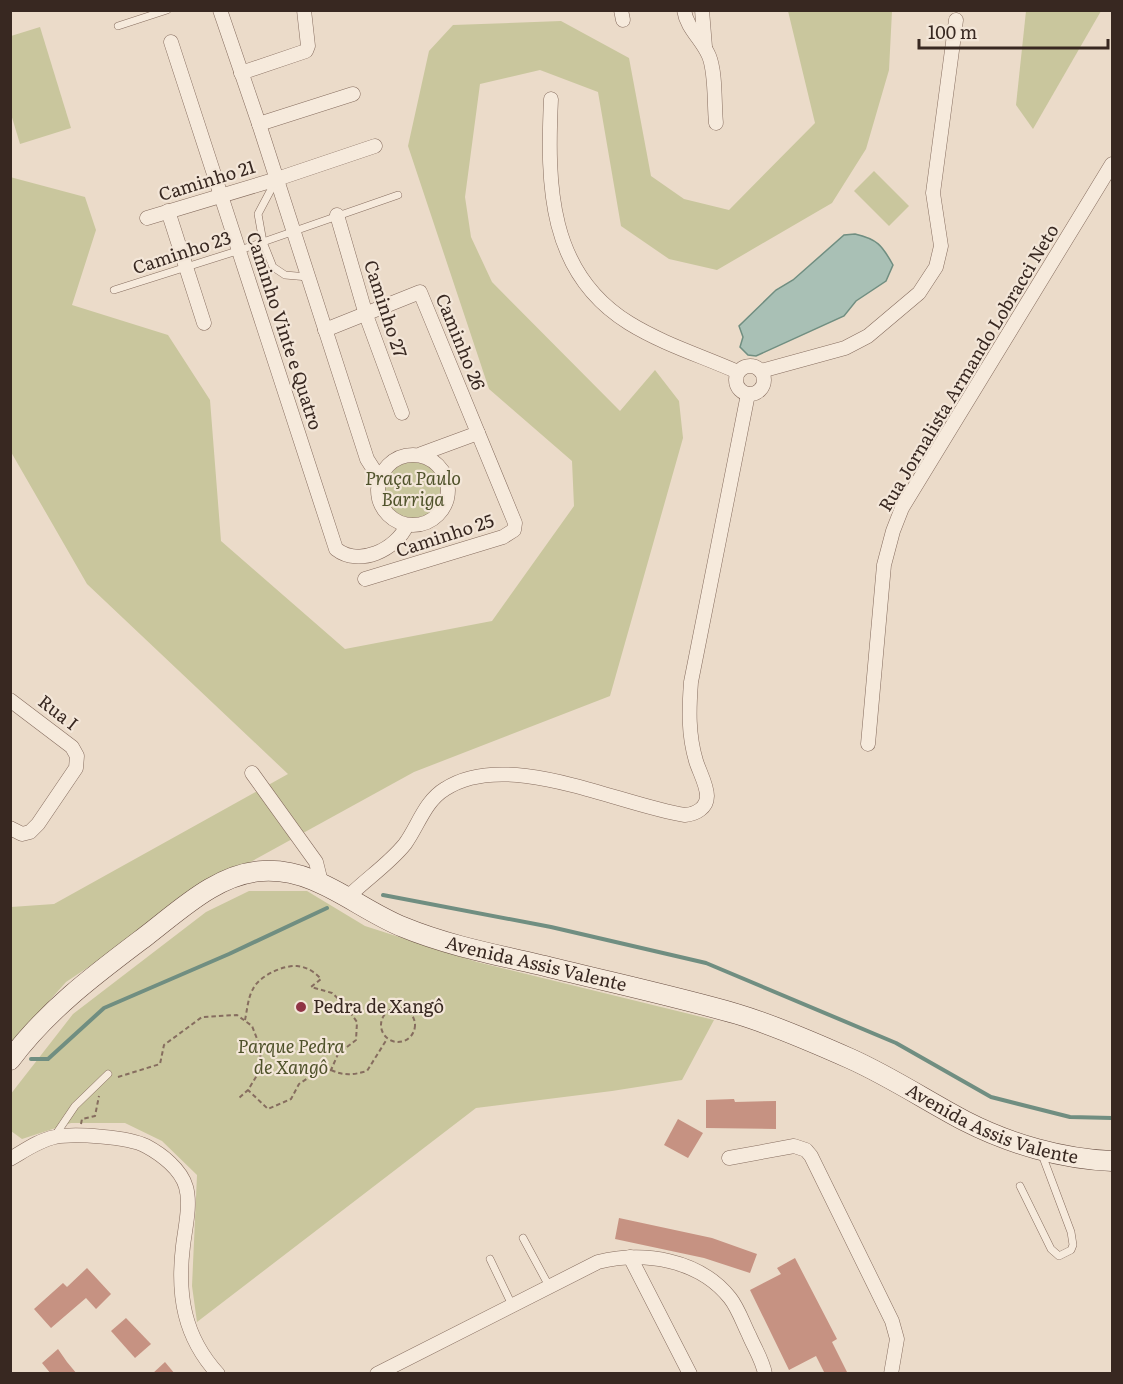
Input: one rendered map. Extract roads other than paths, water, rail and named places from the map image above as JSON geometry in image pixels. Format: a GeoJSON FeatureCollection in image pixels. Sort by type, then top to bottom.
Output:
{"type":"FeatureCollection","features":[{"type":"Feature","properties":{"kind":"main road","name":"Avenida Assis Valente"},"geometry":{"type":"LineString","coordinates":[[10,1060],[36,1028],[83,984],[187,905],[224,880],[262,870],[290,872],[321,882],[401,927],[452,944],[740,1015],[853,1060],[966,1121],[1003,1138],[1040,1149],[1113,1161]]}},
{"type":"Feature","properties":{"kind":"street"},"geometry":{"type":"LineString","coordinates":[[241,74],[304,52],[308,46],[304,10]]}},
{"type":"Feature","properties":{"kind":"street"},"geometry":{"type":"LineString","coordinates":[[684,10],[689,27],[705,49],[711,62],[716,123]]}},
{"type":"Feature","properties":{"kind":"street"},"geometry":{"type":"LineString","coordinates":[[702,10],[705,49]]}},
{"type":"Feature","properties":{"kind":"street"},"geometry":{"type":"LineString","coordinates":[[224,14],[241,74],[367,459],[380,478]]}},
{"type":"Feature","properties":{"kind":"street"},"geometry":{"type":"LineString","coordinates":[[761,371],[764,380],[761,389],[753,394],[744,393],[737,386],[738,372],[749,366],[761,371],[845,348],[868,336],[919,293],[936,267],[941,246],[933,193],[956,20]]}},
{"type":"Feature","properties":{"kind":"street","name":"Caminho Vinte e Quatro"},"geometry":{"type":"LineString","coordinates":[[171,42],[336,549],[352,557],[374,553],[395,541],[407,525]]}},
{"type":"Feature","properties":{"kind":"street"},"geometry":{"type":"LineString","coordinates":[[259,124],[353,94]]}},
{"type":"Feature","properties":{"kind":"street"},"geometry":{"type":"LineString","coordinates":[[551,99],[553,206],[560,236],[573,267],[602,302],[630,324],[650,335],[738,372]]}},
{"type":"Feature","properties":{"kind":"street","name":"Caminho 21"},"geometry":{"type":"LineString","coordinates":[[147,218],[277,179],[375,146]]}},
{"type":"Feature","properties":{"kind":"street","name":"Rua Jornalista Armando Lobracci Neto"},"geometry":{"type":"LineString","coordinates":[[868,744],[884,565],[902,508],[1113,165]]}},
{"type":"Feature","properties":{"kind":"street"},"geometry":{"type":"LineString","coordinates":[[168,212],[204,322]]}},
{"type":"Feature","properties":{"kind":"street","name":"Caminho 27"},"geometry":{"type":"LineString","coordinates":[[337,215],[366,315],[402,413]]}},
{"type":"Feature","properties":{"kind":"street","name":"Caminho 26"},"geometry":{"type":"LineString","coordinates":[[325,330],[420,292],[478,433]]}},
{"type":"Feature","properties":{"kind":"street"},"geometry":{"type":"LineString","coordinates":[[348,897],[404,844],[432,799],[444,789],[474,777],[491,775],[529,777],[564,783],[685,815],[695,814],[705,805],[707,796],[694,753],[689,725],[691,682],[748,394]]}},
{"type":"Feature","properties":{"kind":"street"},"geometry":{"type":"LineString","coordinates":[[421,454],[435,462],[444,473],[449,486],[447,501],[440,513],[428,522],[414,526],[407,525],[395,521],[386,513],[377,490],[380,478],[392,461],[401,456],[421,454],[478,433]]}},
{"type":"Feature","properties":{"kind":"street","name":"Caminho 25"},"geometry":{"type":"LineString","coordinates":[[365,579],[489,541],[514,530],[512,515],[478,433]]}},
{"type":"Feature","properties":{"kind":"street","name":"Rua I"},"geometry":{"type":"LineString","coordinates":[[10,700],[72,747],[78,761],[76,768],[38,824],[30,832],[22,834],[10,828]]}},
{"type":"Feature","properties":{"kind":"street"},"geometry":{"type":"LineString","coordinates":[[252,773],[316,862],[321,882]]}},
{"type":"Feature","properties":{"kind":"street"},"geometry":{"type":"LineString","coordinates":[[10,1159],[54,1137],[81,1136],[113,1138],[144,1145],[174,1166],[186,1187],[187,1217],[181,1290],[184,1314],[201,1354],[218,1374]]}},
{"type":"Feature","properties":{"kind":"street"},"geometry":{"type":"LineString","coordinates":[[10,1148],[35,1145]]}},
{"type":"Feature","properties":{"kind":"street"},"geometry":{"type":"LineString","coordinates":[[729,1158],[794,1146],[806,1150],[811,1156],[892,1321],[897,1339],[891,1374]]}},
{"type":"Feature","properties":{"kind":"street"},"geometry":{"type":"LineString","coordinates":[[630,1257],[690,1374]]}},
{"type":"Feature","properties":{"kind":"street"},"geometry":{"type":"LineString","coordinates":[[377,1374],[598,1262],[630,1257],[663,1259],[680,1263],[717,1283],[731,1299],[765,1374]]}},
{"type":"Feature","properties":{"kind":"lane"},"geometry":{"type":"LineString","coordinates":[[118,26],[167,10]]}},
{"type":"Feature","properties":{"kind":"lane"},"geometry":{"type":"LineString","coordinates":[[277,179],[258,214],[263,242],[273,267],[285,275],[308,278]]}},
{"type":"Feature","properties":{"kind":"lane","name":"Caminho 23"},"geometry":{"type":"LineString","coordinates":[[114,290],[240,250],[399,195]]}},
{"type":"Feature","properties":{"kind":"lane"},"geometry":{"type":"LineString","coordinates":[[54,1137],[75,1106],[108,1074]]}},
{"type":"Feature","properties":{"kind":"lane"},"geometry":{"type":"LineString","coordinates":[[1020,1186],[1051,1249],[1059,1256],[1066,1254],[1071,1250],[1073,1239],[1040,1149]]}},
{"type":"Feature","properties":{"kind":"lane"},"geometry":{"type":"LineString","coordinates":[[523,1238],[549,1286]]}},
{"type":"Feature","properties":{"kind":"lane"},"geometry":{"type":"LineString","coordinates":[[490,1259],[512,1305]]}},
{"type":"Feature","properties":{"kind":"waterway"},"geometry":{"type":"LineString","coordinates":[[383,895],[551,927],[706,963],[896,1043],[991,1097],[1070,1117],[1112,1118]]}},
{"type":"Feature","properties":{"kind":"waterway"},"geometry":{"type":"LineString","coordinates":[[31,1059],[48,1059],[104,1008],[229,954],[327,908]]}},
{"type":"Feature","properties":{"kind":"place","name":"Pedra de Xangô"},"geometry":{"type":"Point","coordinates":[301,1007]}},
{"type":"Feature","properties":{"kind":"park label","name":"Praça Paulo Barriga"},"geometry":{"type":"Point","coordinates":[413,489]}},
{"type":"Feature","properties":{"kind":"park label","name":"Parque Pedra de Xangô"},"geometry":{"type":"Point","coordinates":[291,1057]}}]}
